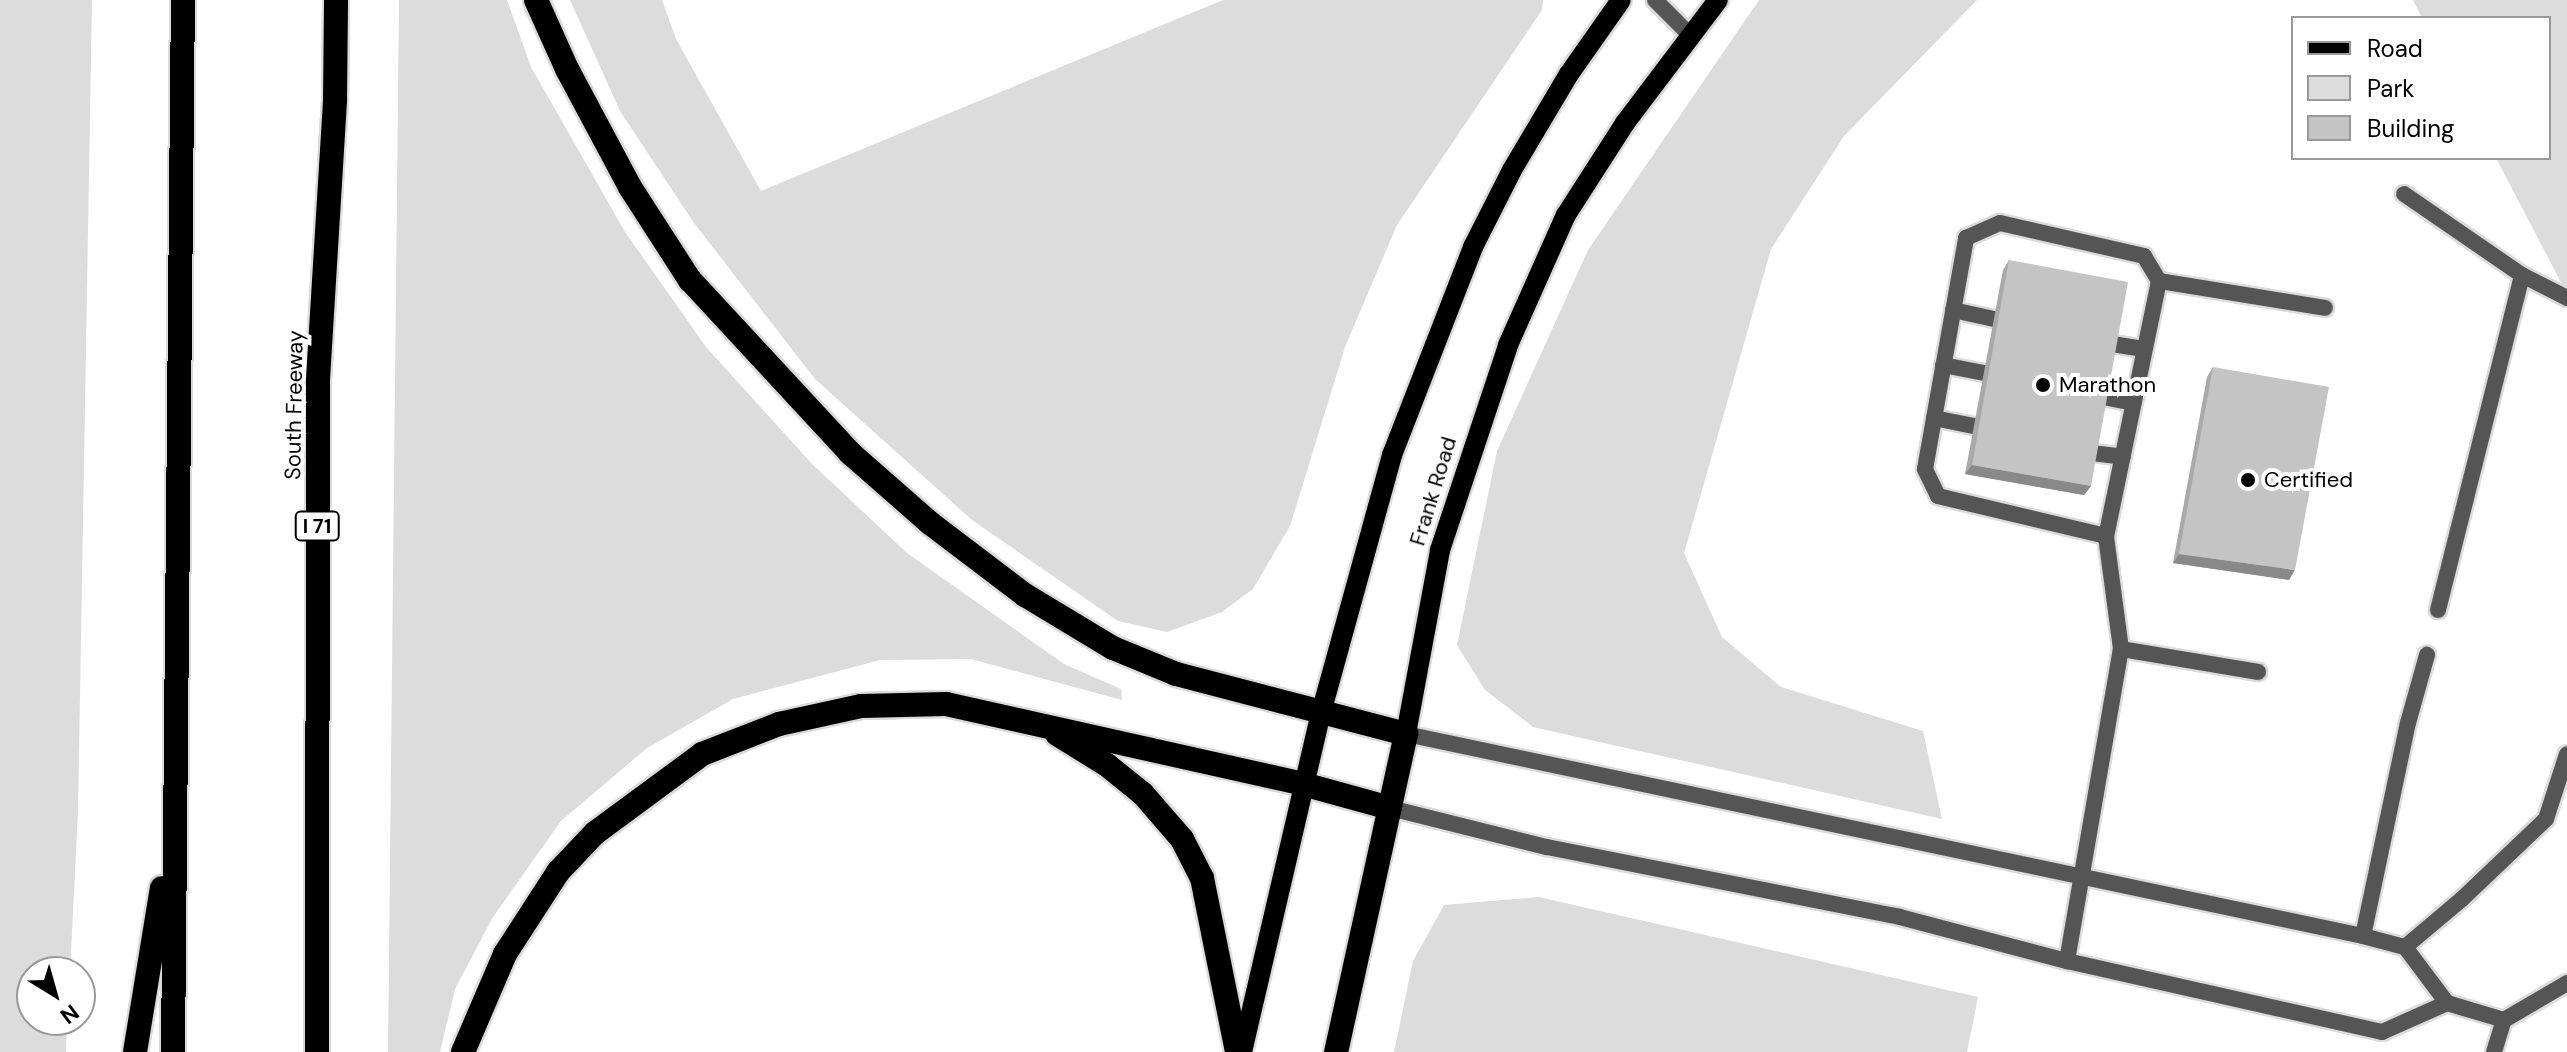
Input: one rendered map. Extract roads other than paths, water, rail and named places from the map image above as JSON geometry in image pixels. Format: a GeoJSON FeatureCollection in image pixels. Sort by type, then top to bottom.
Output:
{"type":"FeatureCollection","features":[{"type":"Feature","properties":{"kind":"highway"},"geometry":{"type":"LineString","coordinates":[[173,1052],[183,0]]}},
{"type":"Feature","properties":{"kind":"highway","name":"South Freeway"},"geometry":{"type":"LineString","coordinates":[[317,1052],[318,379],[335,100],[336,0]]}},
{"type":"Feature","properties":{"kind":"highway"},"geometry":{"type":"LineString","coordinates":[[536,0],[567,69],[630,187],[690,280],[850,453],[930,523],[1025,595],[1113,648],[1176,674],[1406,734]]}},
{"type":"Feature","properties":{"kind":"highway"},"geometry":{"type":"LineString","coordinates":[[463,1052],[505,954],[558,872],[595,833],[702,754],[779,724],[861,706],[946,704],[1303,784],[1390,808]]}},
{"type":"Feature","properties":{"kind":"highway"},"geometry":{"type":"LineString","coordinates":[[1041,724],[1107,765],[1143,794],[1182,839],[1202,878],[1240,1052]]}},
{"type":"Feature","properties":{"kind":"highway","name":"Frank Road"},"geometry":{"type":"LineString","coordinates":[[1336,1052],[1406,734]]}},
{"type":"Feature","properties":{"kind":"highway"},"geometry":{"type":"LineString","coordinates":[[135,1052],[174,811]]}},
{"type":"Feature","properties":{"kind":"main road"},"geometry":{"type":"LineString","coordinates":[[1240,1052],[1321,713],[1392,455],[1449,303],[1512,170],[1569,74],[1621,0]]}},
{"type":"Feature","properties":{"kind":"main road","name":"Frank Road"},"geometry":{"type":"LineString","coordinates":[[1406,734],[1440,550],[1508,345],[1566,215],[1625,123],[1689,34],[1718,0]]}},
{"type":"Feature","properties":{"kind":"lane"},"geometry":{"type":"LineString","coordinates":[[1655,0],[1689,34]]}},
{"type":"Feature","properties":{"kind":"lane"},"geometry":{"type":"LineString","coordinates":[[2404,194],[2522,275],[2567,298]]}},
{"type":"Feature","properties":{"kind":"lane"},"geometry":{"type":"LineString","coordinates":[[2067,961],[2121,649],[2106,536],[2159,281],[2144,256],[2000,223],[1966,238],[1925,469],[1938,496],[2106,536]]}},
{"type":"Feature","properties":{"kind":"lane"},"geometry":{"type":"LineString","coordinates":[[2438,610],[2522,275]]}},
{"type":"Feature","properties":{"kind":"lane"},"geometry":{"type":"LineString","coordinates":[[2159,281],[2325,308]]}},
{"type":"Feature","properties":{"kind":"lane"},"geometry":{"type":"LineString","coordinates":[[1953,310],[1994,319]]}},
{"type":"Feature","properties":{"kind":"lane"},"geometry":{"type":"LineString","coordinates":[[2112,344],[2144,349]]}},
{"type":"Feature","properties":{"kind":"lane"},"geometry":{"type":"LineString","coordinates":[[1943,365],[1984,373]]}},
{"type":"Feature","properties":{"kind":"lane"},"geometry":{"type":"LineString","coordinates":[[2103,397],[2133,403]]}},
{"type":"Feature","properties":{"kind":"lane"},"geometry":{"type":"LineString","coordinates":[[1934,418],[1974,426]]}},
{"type":"Feature","properties":{"kind":"lane"},"geometry":{"type":"LineString","coordinates":[[2092,453],[2123,457]]}},
{"type":"Feature","properties":{"kind":"lane"},"geometry":{"type":"LineString","coordinates":[[2121,649],[2258,672]]}},
{"type":"Feature","properties":{"kind":"lane"},"geometry":{"type":"LineString","coordinates":[[2363,936],[2408,723],[2427,655]]}},
{"type":"Feature","properties":{"kind":"lane"},"geometry":{"type":"LineString","coordinates":[[1406,734],[2363,936],[2405,947],[2447,1003],[2504,1020]]}},
{"type":"Feature","properties":{"kind":"lane"},"geometry":{"type":"LineString","coordinates":[[2405,947],[2462,899],[2546,819],[2567,754]]}},
{"type":"Feature","properties":{"kind":"lane"},"geometry":{"type":"LineString","coordinates":[[1390,808],[1547,847],[1900,917],[2067,961],[2382,1032],[2447,1003]]}},
{"type":"Feature","properties":{"kind":"lane"},"geometry":{"type":"LineString","coordinates":[[2494,1052],[2504,1020],[2567,983]]}},
{"type":"Feature","properties":{"kind":"place","name":"Marathon"},"geometry":{"type":"Point","coordinates":[2043,385]}},
{"type":"Feature","properties":{"kind":"place","name":"Certified"},"geometry":{"type":"Point","coordinates":[2248,480]}}]}
